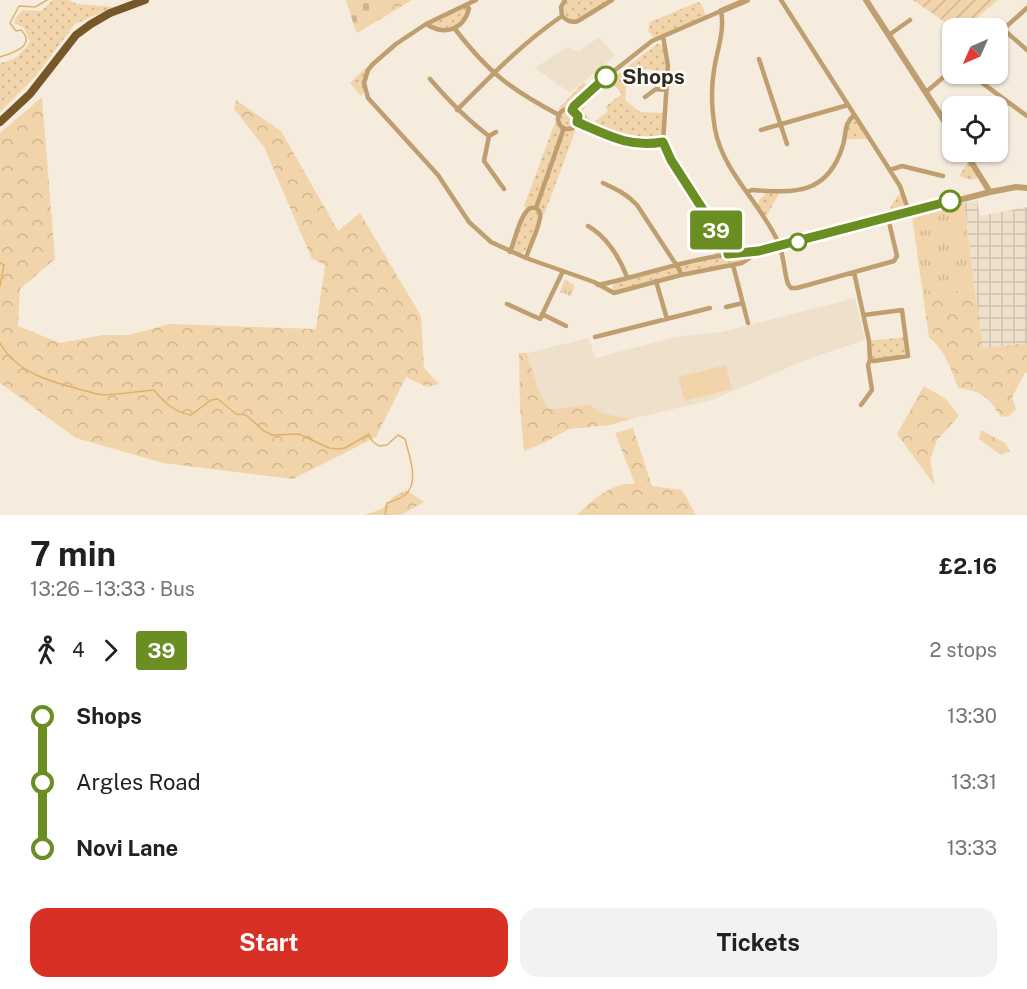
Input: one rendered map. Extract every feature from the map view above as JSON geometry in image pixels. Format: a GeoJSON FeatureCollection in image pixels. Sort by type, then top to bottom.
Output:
{"type":"FeatureCollection","features":[{"type":"Feature","properties":{"kind":"highway"},"geometry":{"type":"LineString","coordinates":[[0,122],[30,94],[76,35],[101,18],[145,0]]}},
{"type":"Feature","properties":{"kind":"street"},"geometry":{"type":"LineString","coordinates":[[476,0],[426,24],[396,44],[368,70],[364,83],[368,98],[438,175],[474,227],[491,242],[510,252],[614,293],[681,275],[733,265],[745,261],[759,251]]}},
{"type":"Feature","properties":{"kind":"street"},"geometry":{"type":"LineString","coordinates":[[565,0],[561,7],[562,16],[567,21],[578,21],[612,0]]}},
{"type":"Feature","properties":{"kind":"street"},"geometry":{"type":"LineString","coordinates":[[572,110],[577,101],[588,91],[652,41],[747,0]]}},
{"type":"Feature","properties":{"kind":"street"},"geometry":{"type":"LineString","coordinates":[[781,0],[891,170],[900,186],[909,212]]}},
{"type":"Feature","properties":{"kind":"street"},"geometry":{"type":"LineString","coordinates":[[866,0],[942,117]]}},
{"type":"Feature","properties":{"kind":"street"},"geometry":{"type":"LineString","coordinates":[[426,24],[439,31],[455,29],[467,17],[469,9],[467,4]]}},
{"type":"Feature","properties":{"kind":"street"},"geometry":{"type":"LineString","coordinates":[[1008,25],[1027,8]]}},
{"type":"Feature","properties":{"kind":"street"},"geometry":{"type":"LineString","coordinates":[[722,11],[723,22],[714,71],[715,128],[723,155],[780,247],[786,280],[791,288],[894,261],[897,256],[888,218]]}},
{"type":"Feature","properties":{"kind":"street"},"geometry":{"type":"LineString","coordinates":[[457,110],[536,34],[562,16]]}},
{"type":"Feature","properties":{"kind":"street"},"geometry":{"type":"LineString","coordinates":[[889,35],[910,20]]}},
{"type":"Feature","properties":{"kind":"street"},"geometry":{"type":"LineString","coordinates":[[455,29],[493,73],[516,91],[559,115]]}},
{"type":"Feature","properties":{"kind":"street"},"geometry":{"type":"LineString","coordinates":[[1008,33],[1027,50]]}},
{"type":"Feature","properties":{"kind":"street"},"geometry":{"type":"LineString","coordinates":[[663,36],[668,66],[663,142],[671,160],[727,247],[728,254]]}},
{"type":"Feature","properties":{"kind":"street"},"geometry":{"type":"LineString","coordinates":[[759,59],[787,144]]}},
{"type":"Feature","properties":{"kind":"street"},"geometry":{"type":"LineString","coordinates":[[926,92],[942,78]]}},
{"type":"Feature","properties":{"kind":"street"},"geometry":{"type":"LineString","coordinates":[[430,79],[457,110],[489,136]]}},
{"type":"Feature","properties":{"kind":"street"},"geometry":{"type":"LineString","coordinates":[[983,84],[999,96]]}},
{"type":"Feature","properties":{"kind":"street"},"geometry":{"type":"LineString","coordinates":[[647,94],[656,89],[666,90]]}},
{"type":"Feature","properties":{"kind":"street"},"geometry":{"type":"LineString","coordinates":[[1008,103],[1027,116]]}},
{"type":"Feature","properties":{"kind":"street"},"geometry":{"type":"LineString","coordinates":[[761,130],[848,105]]}},
{"type":"Feature","properties":{"kind":"street"},"geometry":{"type":"LineString","coordinates":[[563,110],[572,110],[578,116],[577,122],[573,127],[564,128],[559,124],[559,115],[563,110]]}},
{"type":"Feature","properties":{"kind":"street"},"geometry":{"type":"LineString","coordinates":[[747,192],[752,190],[798,191],[822,179],[838,160],[848,122],[854,115]]}},
{"type":"Feature","properties":{"kind":"street"},"geometry":{"type":"LineString","coordinates":[[577,122],[626,142],[646,145],[663,142]]}},
{"type":"Feature","properties":{"kind":"street"},"geometry":{"type":"LineString","coordinates":[[536,207],[564,128]]}},
{"type":"Feature","properties":{"kind":"street"},"geometry":{"type":"LineString","coordinates":[[496,132],[489,136],[484,161],[504,189]]}},
{"type":"Feature","properties":{"kind":"street"},"geometry":{"type":"LineString","coordinates":[[970,162],[990,192]]}},
{"type":"Feature","properties":{"kind":"street"},"geometry":{"type":"LineString","coordinates":[[891,170],[902,166],[943,176]]}},
{"type":"Feature","properties":{"kind":"street"},"geometry":{"type":"LineString","coordinates":[[603,183],[618,189],[637,205],[681,275]]}},
{"type":"Feature","properties":{"kind":"street"},"geometry":{"type":"LineString","coordinates":[[598,285],[675,265],[728,254],[780,247],[990,192],[1016,187],[1027,188]]}},
{"type":"Feature","properties":{"kind":"street"},"geometry":{"type":"LineString","coordinates":[[510,252],[525,213],[532,207],[536,207]]}},
{"type":"Feature","properties":{"kind":"street"},"geometry":{"type":"LineString","coordinates":[[525,258],[540,218],[536,207]]}},
{"type":"Feature","properties":{"kind":"street"},"geometry":{"type":"LineString","coordinates":[[588,226],[603,238],[627,277]]}},
{"type":"Feature","properties":{"kind":"street"},"geometry":{"type":"LineString","coordinates":[[743,252],[747,258],[745,261]]}},
{"type":"Feature","properties":{"kind":"street"},"geometry":{"type":"LineString","coordinates":[[733,265],[748,323]]}},
{"type":"Feature","properties":{"kind":"street"},"geometry":{"type":"LineString","coordinates":[[507,304],[540,319],[563,271]]}},
{"type":"Feature","properties":{"kind":"street"},"geometry":{"type":"LineString","coordinates":[[854,272],[869,341],[868,365],[872,390],[861,405]]}},
{"type":"Feature","properties":{"kind":"street"},"geometry":{"type":"LineString","coordinates":[[615,281],[612,288],[618,292]]}},
{"type":"Feature","properties":{"kind":"street"},"geometry":{"type":"LineString","coordinates":[[656,281],[668,319]]}},
{"type":"Feature","properties":{"kind":"street"},"geometry":{"type":"LineString","coordinates":[[726,307],[742,303]]}},
{"type":"Feature","properties":{"kind":"street"},"geometry":{"type":"LineString","coordinates":[[595,337],[710,308]]}},
{"type":"Feature","properties":{"kind":"street"},"geometry":{"type":"LineString","coordinates":[[864,315],[902,310],[908,356],[870,360]]}},
{"type":"Feature","properties":{"kind":"street"},"geometry":{"type":"LineString","coordinates":[[542,315],[566,326]]}},
{"type":"Feature","properties":{"kind":"shaded area"},"geometry":{"type":"Polygon","coordinates":[[[599,37],[615,56],[570,93],[535,68],[567,47],[579,51],[599,37]]]}},
{"type":"Feature","properties":{"kind":"shaded area"},"geometry":{"type":"Polygon","coordinates":[[[977,200],[980,216],[1027,207],[1027,343],[983,348],[964,203],[977,200]]]}},
{"type":"Feature","properties":{"kind":"shaded area"},"geometry":{"type":"Polygon","coordinates":[[[855,298],[865,340],[811,358],[712,400],[631,419],[601,413],[590,404],[549,408],[540,394],[527,353],[589,338],[595,358],[676,337],[722,332],[855,298]]]}},
{"type":"Feature","properties":{"kind":"green space"},"geometry":{"type":"Polygon","coordinates":[[[53,0],[114,7],[75,24],[35,77],[0,112],[0,63],[10,61],[30,42],[24,28],[14,23],[16,17],[23,10],[41,11],[53,0]]]}},
{"type":"Feature","properties":{"kind":"green space"},"geometry":{"type":"Polygon","coordinates":[[[346,0],[383,0],[355,29],[346,0]]]}},
{"type":"Feature","properties":{"kind":"green space"},"geometry":{"type":"Polygon","coordinates":[[[383,0],[412,0],[357,33],[355,29],[383,0]]]}},
{"type":"Feature","properties":{"kind":"green space"},"geometry":{"type":"Polygon","coordinates":[[[568,0],[609,0],[578,20],[569,20],[563,10],[568,0]]]}},
{"type":"Feature","properties":{"kind":"green space"},"geometry":{"type":"Polygon","coordinates":[[[913,0],[998,0],[977,18],[942,18],[942,20],[913,0]]]}},
{"type":"Feature","properties":{"kind":"green space"},"geometry":{"type":"Polygon","coordinates":[[[698,2],[702,5],[706,17],[655,39],[648,31],[650,22],[698,2]]]}},
{"type":"Feature","properties":{"kind":"green space"},"geometry":{"type":"Polygon","coordinates":[[[467,5],[467,17],[450,30],[426,24],[467,5]]]}},
{"type":"Feature","properties":{"kind":"green space"},"geometry":{"type":"Polygon","coordinates":[[[657,44],[666,45],[667,72],[638,68],[627,77],[625,100],[640,112],[664,113],[663,142],[637,144],[584,125],[585,122],[578,116],[574,127],[575,132],[544,215],[539,211],[528,210],[524,206],[554,125],[562,110],[558,109],[584,82],[590,90],[586,93],[588,98],[583,111],[593,123],[608,111],[605,107],[622,94],[610,80],[657,44]]]}},
{"type":"Feature","properties":{"kind":"green space"},"geometry":{"type":"Polygon","coordinates":[[[365,68],[368,70],[365,91],[361,96],[350,83],[365,68]]]}},
{"type":"Feature","properties":{"kind":"green space"},"geometry":{"type":"Polygon","coordinates":[[[42,97],[55,259],[20,289],[18,326],[60,343],[103,335],[129,335],[170,324],[316,329],[325,265],[312,259],[264,147],[234,109],[236,100],[281,131],[338,231],[360,213],[421,316],[424,368],[439,384],[427,387],[406,377],[376,437],[293,479],[163,463],[76,438],[0,383],[0,133],[42,97]]]}},
{"type":"Feature","properties":{"kind":"green space"},"geometry":{"type":"Polygon","coordinates":[[[854,115],[870,139],[845,139],[846,128],[854,115]]]}},
{"type":"Feature","properties":{"kind":"green space"},"geometry":{"type":"Polygon","coordinates":[[[968,162],[972,162],[981,177],[971,180],[959,176],[968,162]]]}},
{"type":"Feature","properties":{"kind":"green space"},"geometry":{"type":"Polygon","coordinates":[[[768,191],[780,192],[764,220],[757,209],[759,200],[768,191]]]}},
{"type":"Feature","properties":{"kind":"green space"},"geometry":{"type":"Polygon","coordinates":[[[903,192],[909,212],[888,218],[892,204],[903,192]]]}},
{"type":"Feature","properties":{"kind":"green space"},"geometry":{"type":"Polygon","coordinates":[[[964,203],[975,288],[923,295],[912,216],[964,203]]]}},
{"type":"Feature","properties":{"kind":"green space"},"geometry":{"type":"Polygon","coordinates":[[[535,209],[538,213],[534,234],[523,253],[519,253],[515,250],[514,245],[526,213],[535,209]]]}},
{"type":"Feature","properties":{"kind":"green space"},"geometry":{"type":"Polygon","coordinates":[[[961,219],[964,238],[953,239],[950,221],[961,219]]]}},
{"type":"Feature","properties":{"kind":"green space"},"geometry":{"type":"Polygon","coordinates":[[[716,230],[729,253],[745,254],[745,261],[615,291],[612,288],[615,281],[715,255],[709,234],[716,230]]]}},
{"type":"Feature","properties":{"kind":"green space"},"geometry":{"type":"Polygon","coordinates":[[[565,279],[575,286],[571,296],[560,292],[565,279]]]}},
{"type":"Feature","properties":{"kind":"green space"},"geometry":{"type":"Polygon","coordinates":[[[975,288],[983,348],[1027,343],[1027,373],[1012,397],[1016,409],[1009,416],[1001,417],[992,404],[979,393],[958,388],[943,354],[929,338],[923,295],[975,288]]]}},
{"type":"Feature","properties":{"kind":"green space"},"geometry":{"type":"Polygon","coordinates":[[[905,337],[908,356],[870,360],[869,341],[905,337]]]}},
{"type":"Feature","properties":{"kind":"green space"},"geometry":{"type":"Polygon","coordinates":[[[519,353],[527,353],[540,394],[549,408],[590,404],[601,413],[631,419],[610,425],[569,429],[524,451],[519,353]]]}},
{"type":"Feature","properties":{"kind":"green space"},"geometry":{"type":"Polygon","coordinates":[[[726,365],[732,389],[685,401],[678,377],[726,365]]]}},
{"type":"Feature","properties":{"kind":"green space"},"geometry":{"type":"Polygon","coordinates":[[[924,386],[946,399],[959,416],[937,440],[930,460],[935,486],[897,434],[924,386]]]}},
{"type":"Feature","properties":{"kind":"green space"},"geometry":{"type":"Polygon","coordinates":[[[633,428],[652,486],[682,490],[696,515],[577,515],[596,498],[611,489],[635,484],[615,433],[633,428]]]}},
{"type":"Feature","properties":{"kind":"green space"},"geometry":{"type":"Polygon","coordinates":[[[981,430],[1005,443],[1010,451],[1001,455],[979,439],[981,430]]]}},
{"type":"Feature","properties":{"kind":"green space"},"geometry":{"type":"Polygon","coordinates":[[[406,490],[424,502],[401,515],[364,515],[382,509],[393,497],[406,490]]]}},
{"type":"Feature","properties":{"kind":"waterway"},"geometry":{"type":"LineString","coordinates":[[0,57],[25,45],[25,36],[21,30],[16,31],[10,23],[19,6],[35,7],[47,0]]}},
{"type":"Feature","properties":{"kind":"waterway"},"geometry":{"type":"LineString","coordinates":[[0,263],[4,265],[0,286]]}},
{"type":"Feature","properties":{"kind":"waterway"},"geometry":{"type":"LineString","coordinates":[[0,343],[18,364],[56,383],[102,395],[154,390],[170,406],[191,415],[211,400],[218,399],[236,414],[246,415],[272,435],[299,434],[329,448],[338,449],[345,448],[369,434],[372,441],[379,446],[387,445],[398,435],[405,439],[411,461],[412,483],[405,495],[387,503],[385,515]]}},
{"type":"Feature","properties":{"kind":"bus line","name":"39"},"geometry":{"type":"LineString","coordinates":[[606,77],[577,101],[572,110],[578,116],[577,122],[626,142],[646,145],[663,142],[671,160],[727,247],[728,254],[759,251],[801,242],[950,201]]}},
{"type":"Feature","properties":{"kind":"place","name":"Shops"},"geometry":{"type":"Point","coordinates":[606,77]}}]}
